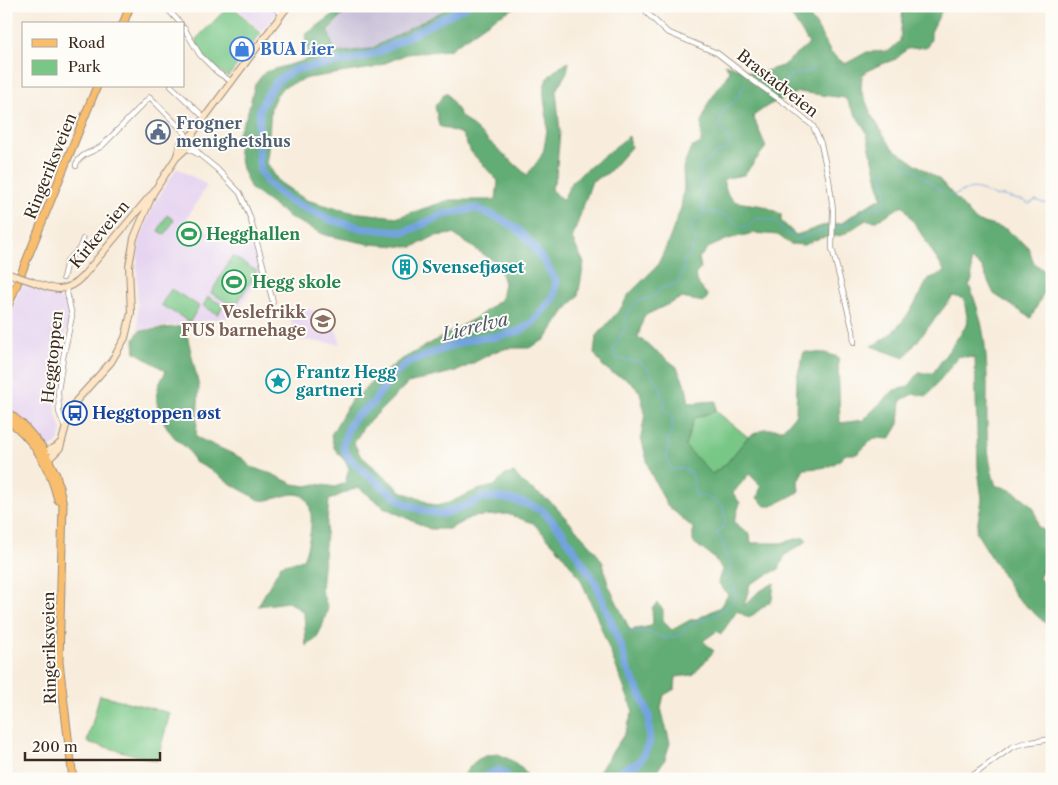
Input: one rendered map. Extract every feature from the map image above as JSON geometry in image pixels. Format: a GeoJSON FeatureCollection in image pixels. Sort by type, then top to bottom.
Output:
{"type":"FeatureCollection","features":[{"type":"Feature","properties":{"kind":"main road"},"geometry":{"type":"LineString","coordinates":[[123,22],[130,6]]}},
{"type":"Feature","properties":{"kind":"main road","name":"Ringeriksveien"},"geometry":{"type":"LineString","coordinates":[[6,311],[96,88]]}},
{"type":"Feature","properties":{"kind":"main road","name":"Ringeriksveien"},"geometry":{"type":"LineString","coordinates":[[6,411],[28,429],[46,456],[62,517],[59,662],[73,779]]}},
{"type":"Feature","properties":{"kind":"main road","name":"Ringeriksveien"},"geometry":{"type":"LineString","coordinates":[[6,418],[46,456]]}},
{"type":"Feature","properties":{"kind":"street"},"geometry":{"type":"LineString","coordinates":[[273,6],[282,14]]}},
{"type":"Feature","properties":{"kind":"street"},"geometry":{"type":"LineString","coordinates":[[46,456],[58,451],[76,401],[110,362],[125,338],[131,313],[131,248],[138,225],[153,193],[193,133],[288,6]]}},
{"type":"Feature","properties":{"kind":"street","name":"Brastadveien"},"geometry":{"type":"LineString","coordinates":[[643,6],[654,21],[667,32],[717,53],[813,126],[821,144],[829,180],[833,210],[832,248],[853,331],[854,342]]}},
{"type":"Feature","properties":{"kind":"street"},"geometry":{"type":"LineString","coordinates":[[166,7],[179,22]]}},
{"type":"Feature","properties":{"kind":"street"},"geometry":{"type":"LineString","coordinates":[[185,30],[200,55],[217,72],[232,82]]}},
{"type":"Feature","properties":{"kind":"street"},"geometry":{"type":"LineString","coordinates":[[173,88],[205,118]]}},
{"type":"Feature","properties":{"kind":"street"},"geometry":{"type":"LineString","coordinates":[[76,166],[80,157],[103,146],[150,97],[185,134],[186,144],[228,178],[240,193],[250,216],[273,302]]}},
{"type":"Feature","properties":{"kind":"street","name":"Kirkeveien"},"geometry":{"type":"LineString","coordinates":[[6,273],[54,289],[72,286],[83,276],[153,193]]}},
{"type":"Feature","properties":{"kind":"street"},"geometry":{"type":"LineString","coordinates":[[64,278],[67,261],[79,249],[84,239]]}},
{"type":"Feature","properties":{"kind":"street","name":"Heggtoppen"},"geometry":{"type":"LineString","coordinates":[[66,288],[72,316],[62,358],[58,400],[60,417],[66,426]]}},
{"type":"Feature","properties":{"kind":"street"},"geometry":{"type":"LineString","coordinates":[[968,779],[1012,746],[1052,739]]}},
{"type":"Feature","properties":{"kind":"shaded area"},"geometry":{"type":"Polygon","coordinates":[[[235,6],[282,6],[262,32],[235,6]]]}},
{"type":"Feature","properties":{"kind":"shaded area"},"geometry":{"type":"Polygon","coordinates":[[[351,6],[450,6],[371,49],[336,53],[329,30],[351,6]]]}},
{"type":"Feature","properties":{"kind":"shaded area","name":"Hegg skole"},"geometry":{"type":"Polygon","coordinates":[[[177,168],[207,185],[187,218],[235,247],[239,241],[242,243],[246,240],[251,233],[262,273],[234,317],[138,330],[137,269],[139,243],[156,201],[177,168]]]}},
{"type":"Feature","properties":{"kind":"shaded area"},"geometry":{"type":"Polygon","coordinates":[[[23,281],[53,293],[65,303],[68,311],[69,319],[60,355],[56,393],[56,415],[62,430],[56,444],[48,448],[6,408],[6,323],[23,281]]]}},
{"type":"Feature","properties":{"kind":"shaded area"},"geometry":{"type":"Polygon","coordinates":[[[291,307],[333,313],[334,323],[341,344],[291,339],[292,335],[295,334],[290,317],[293,317],[291,307]]]}},
{"type":"Feature","properties":{"kind":"green space"},"geometry":{"type":"Polygon","coordinates":[[[232,6],[261,33],[228,77],[204,56],[196,39],[224,11],[232,6]]]}},
{"type":"Feature","properties":{"kind":"green space"},"geometry":{"type":"Polygon","coordinates":[[[452,6],[518,6],[493,19],[449,50],[407,54],[373,68],[308,78],[283,87],[271,107],[267,163],[279,182],[306,200],[351,212],[398,217],[450,200],[496,200],[498,181],[471,152],[462,134],[439,126],[435,106],[446,92],[461,116],[527,175],[543,152],[547,129],[544,99],[545,83],[549,76],[557,69],[569,62],[567,72],[556,90],[560,132],[556,177],[551,190],[563,200],[572,181],[629,136],[631,147],[608,173],[592,181],[572,239],[584,263],[578,296],[564,312],[546,339],[529,348],[508,348],[494,352],[460,370],[408,383],[363,428],[354,443],[360,455],[401,491],[436,506],[448,503],[477,490],[494,486],[505,475],[514,473],[524,484],[552,503],[594,549],[603,563],[608,584],[630,630],[653,625],[652,608],[657,603],[663,609],[663,621],[672,630],[720,607],[728,595],[718,582],[722,569],[714,558],[693,542],[693,528],[667,505],[650,472],[641,437],[645,413],[640,392],[627,379],[612,373],[603,366],[594,353],[596,337],[621,308],[629,294],[657,266],[667,245],[681,208],[684,187],[683,168],[691,148],[701,143],[702,122],[707,105],[730,71],[724,64],[756,74],[782,66],[809,44],[785,6],[801,6],[816,25],[831,53],[845,64],[867,52],[889,51],[900,41],[903,6],[944,6],[931,32],[931,39],[927,47],[907,49],[896,59],[862,74],[861,90],[872,116],[892,148],[940,180],[976,221],[1006,229],[1028,247],[1034,263],[1052,276],[1031,318],[994,294],[981,266],[971,260],[972,280],[969,285],[984,337],[987,372],[987,438],[991,470],[996,486],[1006,488],[1024,498],[1036,513],[1038,527],[1052,535],[1052,569],[1043,569],[1039,578],[1051,589],[1052,629],[1016,597],[976,532],[982,500],[978,469],[975,358],[959,356],[927,396],[913,394],[901,400],[899,424],[890,439],[874,438],[857,454],[846,454],[836,463],[827,467],[804,469],[798,481],[799,492],[772,506],[765,506],[757,498],[761,486],[749,474],[733,493],[740,503],[734,522],[750,535],[751,543],[781,543],[804,537],[807,541],[785,555],[779,569],[750,584],[744,606],[758,592],[774,583],[772,600],[749,618],[737,611],[721,634],[717,631],[703,641],[714,651],[693,675],[676,677],[675,689],[664,695],[661,708],[670,743],[665,759],[653,777],[649,779],[594,779],[625,733],[633,711],[580,578],[559,550],[533,523],[507,514],[471,517],[449,529],[430,529],[385,508],[358,487],[329,500],[321,590],[328,608],[316,639],[306,646],[304,612],[288,602],[258,606],[281,565],[303,559],[308,543],[311,521],[311,510],[308,502],[302,496],[294,494],[268,500],[258,499],[194,462],[188,450],[175,438],[162,417],[157,404],[157,392],[166,371],[135,352],[134,340],[139,331],[185,326],[199,387],[196,437],[244,459],[251,467],[293,484],[307,486],[316,484],[335,487],[345,483],[349,469],[334,448],[331,435],[352,398],[363,392],[368,385],[399,361],[479,316],[501,299],[504,283],[498,264],[453,234],[435,236],[413,247],[369,244],[325,235],[291,218],[251,189],[242,169],[236,137],[247,115],[255,84],[265,72],[309,59],[305,35],[341,9],[345,13],[328,30],[335,53],[371,49],[452,6]],[[798,92],[769,105],[753,116],[766,147],[744,175],[723,180],[728,195],[736,202],[764,206],[781,214],[781,221],[796,235],[822,226],[842,223],[861,209],[882,198],[866,131],[845,98],[798,92]],[[903,205],[877,221],[866,220],[843,235],[820,238],[804,245],[790,244],[778,235],[754,233],[728,239],[708,248],[699,258],[701,268],[695,275],[699,285],[708,296],[704,302],[681,298],[644,316],[638,337],[677,367],[686,387],[689,403],[716,401],[716,411],[694,418],[685,446],[712,474],[726,464],[748,437],[764,429],[783,429],[796,414],[797,377],[804,352],[825,353],[838,357],[840,423],[863,420],[894,390],[908,387],[919,373],[933,373],[968,323],[964,299],[953,296],[904,358],[871,346],[890,334],[905,318],[918,299],[928,279],[945,272],[903,205]]]}},
{"type":"Feature","properties":{"kind":"green space"},"geometry":{"type":"Polygon","coordinates":[[[167,215],[174,220],[165,235],[158,231],[167,215]]]}},
{"type":"Feature","properties":{"kind":"green space","name":"Hegg skole"},"geometry":{"type":"Polygon","coordinates":[[[232,256],[257,271],[235,307],[211,293],[232,256]]]}},
{"type":"Feature","properties":{"kind":"green space"},"geometry":{"type":"Polygon","coordinates":[[[171,289],[199,306],[190,322],[161,305],[171,289]]]}},
{"type":"Feature","properties":{"kind":"green space"},"geometry":{"type":"Polygon","coordinates":[[[208,297],[223,305],[218,315],[203,306],[208,297]]]}},
{"type":"Feature","properties":{"kind":"green space"},"geometry":{"type":"Polygon","coordinates":[[[716,411],[748,437],[726,464],[712,474],[685,446],[694,418],[716,411]]]}},
{"type":"Feature","properties":{"kind":"green space"},"geometry":{"type":"Polygon","coordinates":[[[100,695],[170,713],[157,761],[87,742],[100,695]]]}},
{"type":"Feature","properties":{"kind":"green space"},"geometry":{"type":"Polygon","coordinates":[[[498,754],[516,764],[529,779],[461,779],[480,758],[498,754]]]}},
{"type":"Feature","properties":{"kind":"waterway","name":"Lierelva"},"geometry":{"type":"LineString","coordinates":[[466,6],[379,52],[360,58],[294,70],[277,81],[260,108],[258,137],[260,170],[267,182],[288,200],[331,220],[363,228],[405,232],[443,215],[476,208],[515,227],[529,241],[546,264],[556,282],[555,290],[553,298],[532,323],[519,331],[496,337],[477,338],[409,362],[392,376],[372,404],[355,417],[349,426],[343,445],[346,454],[354,463],[404,503],[425,511],[442,514],[484,497],[502,498],[521,502],[542,510],[562,532],[595,582],[622,649],[626,666],[644,702],[649,717],[649,743],[643,756],[638,763],[612,775],[609,779]]}},
{"type":"Feature","properties":{"kind":"waterway"},"geometry":{"type":"LineString","coordinates":[[762,79],[783,85],[790,75],[809,72],[813,67]]}},
{"type":"Feature","properties":{"kind":"waterway"},"geometry":{"type":"LineString","coordinates":[[704,213],[701,167],[714,155],[728,149],[729,140],[721,128],[720,120],[724,110],[735,101],[742,87],[746,85]]}},
{"type":"Feature","properties":{"kind":"waterway"},"geometry":{"type":"LineString","coordinates":[[903,165],[920,174],[944,193]]}},
{"type":"Feature","properties":{"kind":"waterway"},"geometry":{"type":"LineString","coordinates":[[837,227],[851,222],[872,207],[882,208],[887,189],[884,186],[884,176],[888,171]]}},
{"type":"Feature","properties":{"kind":"waterway"},"geometry":{"type":"LineString","coordinates":[[950,195],[975,188],[998,197],[1004,196],[1022,200],[1029,204],[1036,200],[1052,204]]}},
{"type":"Feature","properties":{"kind":"waterway"},"geometry":{"type":"LineString","coordinates":[[616,634],[641,631],[653,633],[664,639],[678,636],[690,625],[713,616],[728,606],[734,600],[736,594],[733,586],[726,578],[731,568],[722,541],[716,534],[725,525],[723,507],[706,496],[698,497],[695,494],[692,473],[683,468],[672,470],[670,467],[667,457],[669,444],[667,439],[673,430],[672,415],[664,410],[665,401],[661,396],[661,388],[647,368],[640,362],[615,358],[613,351],[625,328],[625,316],[637,301],[651,298],[660,289],[677,283],[683,272],[683,262],[690,254],[696,240],[690,228],[701,215],[714,212],[721,214],[741,227],[749,226],[756,218],[772,220],[789,235],[800,239],[826,229]]}},
{"type":"Feature","properties":{"kind":"waterway","name":"Lierelva"},"geometry":{"type":"LineString","coordinates":[[480,779],[498,770],[509,779]]}},
{"type":"Feature","properties":{"kind":"place","name":"BUA Lier"},"geometry":{"type":"Point","coordinates":[242,49]}},
{"type":"Feature","properties":{"kind":"place","name":"Frogner menighetshus"},"geometry":{"type":"Point","coordinates":[158,132]}},
{"type":"Feature","properties":{"kind":"place","name":"Hegghallen"},"geometry":{"type":"Point","coordinates":[189,234]}},
{"type":"Feature","properties":{"kind":"place","name":"Svensefjøset"},"geometry":{"type":"Point","coordinates":[405,267]}},
{"type":"Feature","properties":{"kind":"place","name":"Hegg skole"},"geometry":{"type":"Point","coordinates":[234,282]}},
{"type":"Feature","properties":{"kind":"place","name":"Veslefrikk FUS barnehage"},"geometry":{"type":"Point","coordinates":[323,321]}},
{"type":"Feature","properties":{"kind":"place","name":"Frantz Hegg gartneri"},"geometry":{"type":"Point","coordinates":[278,381]}},
{"type":"Feature","properties":{"kind":"place","name":"Heggtoppen øst"},"geometry":{"type":"Point","coordinates":[75,413]}}]}
